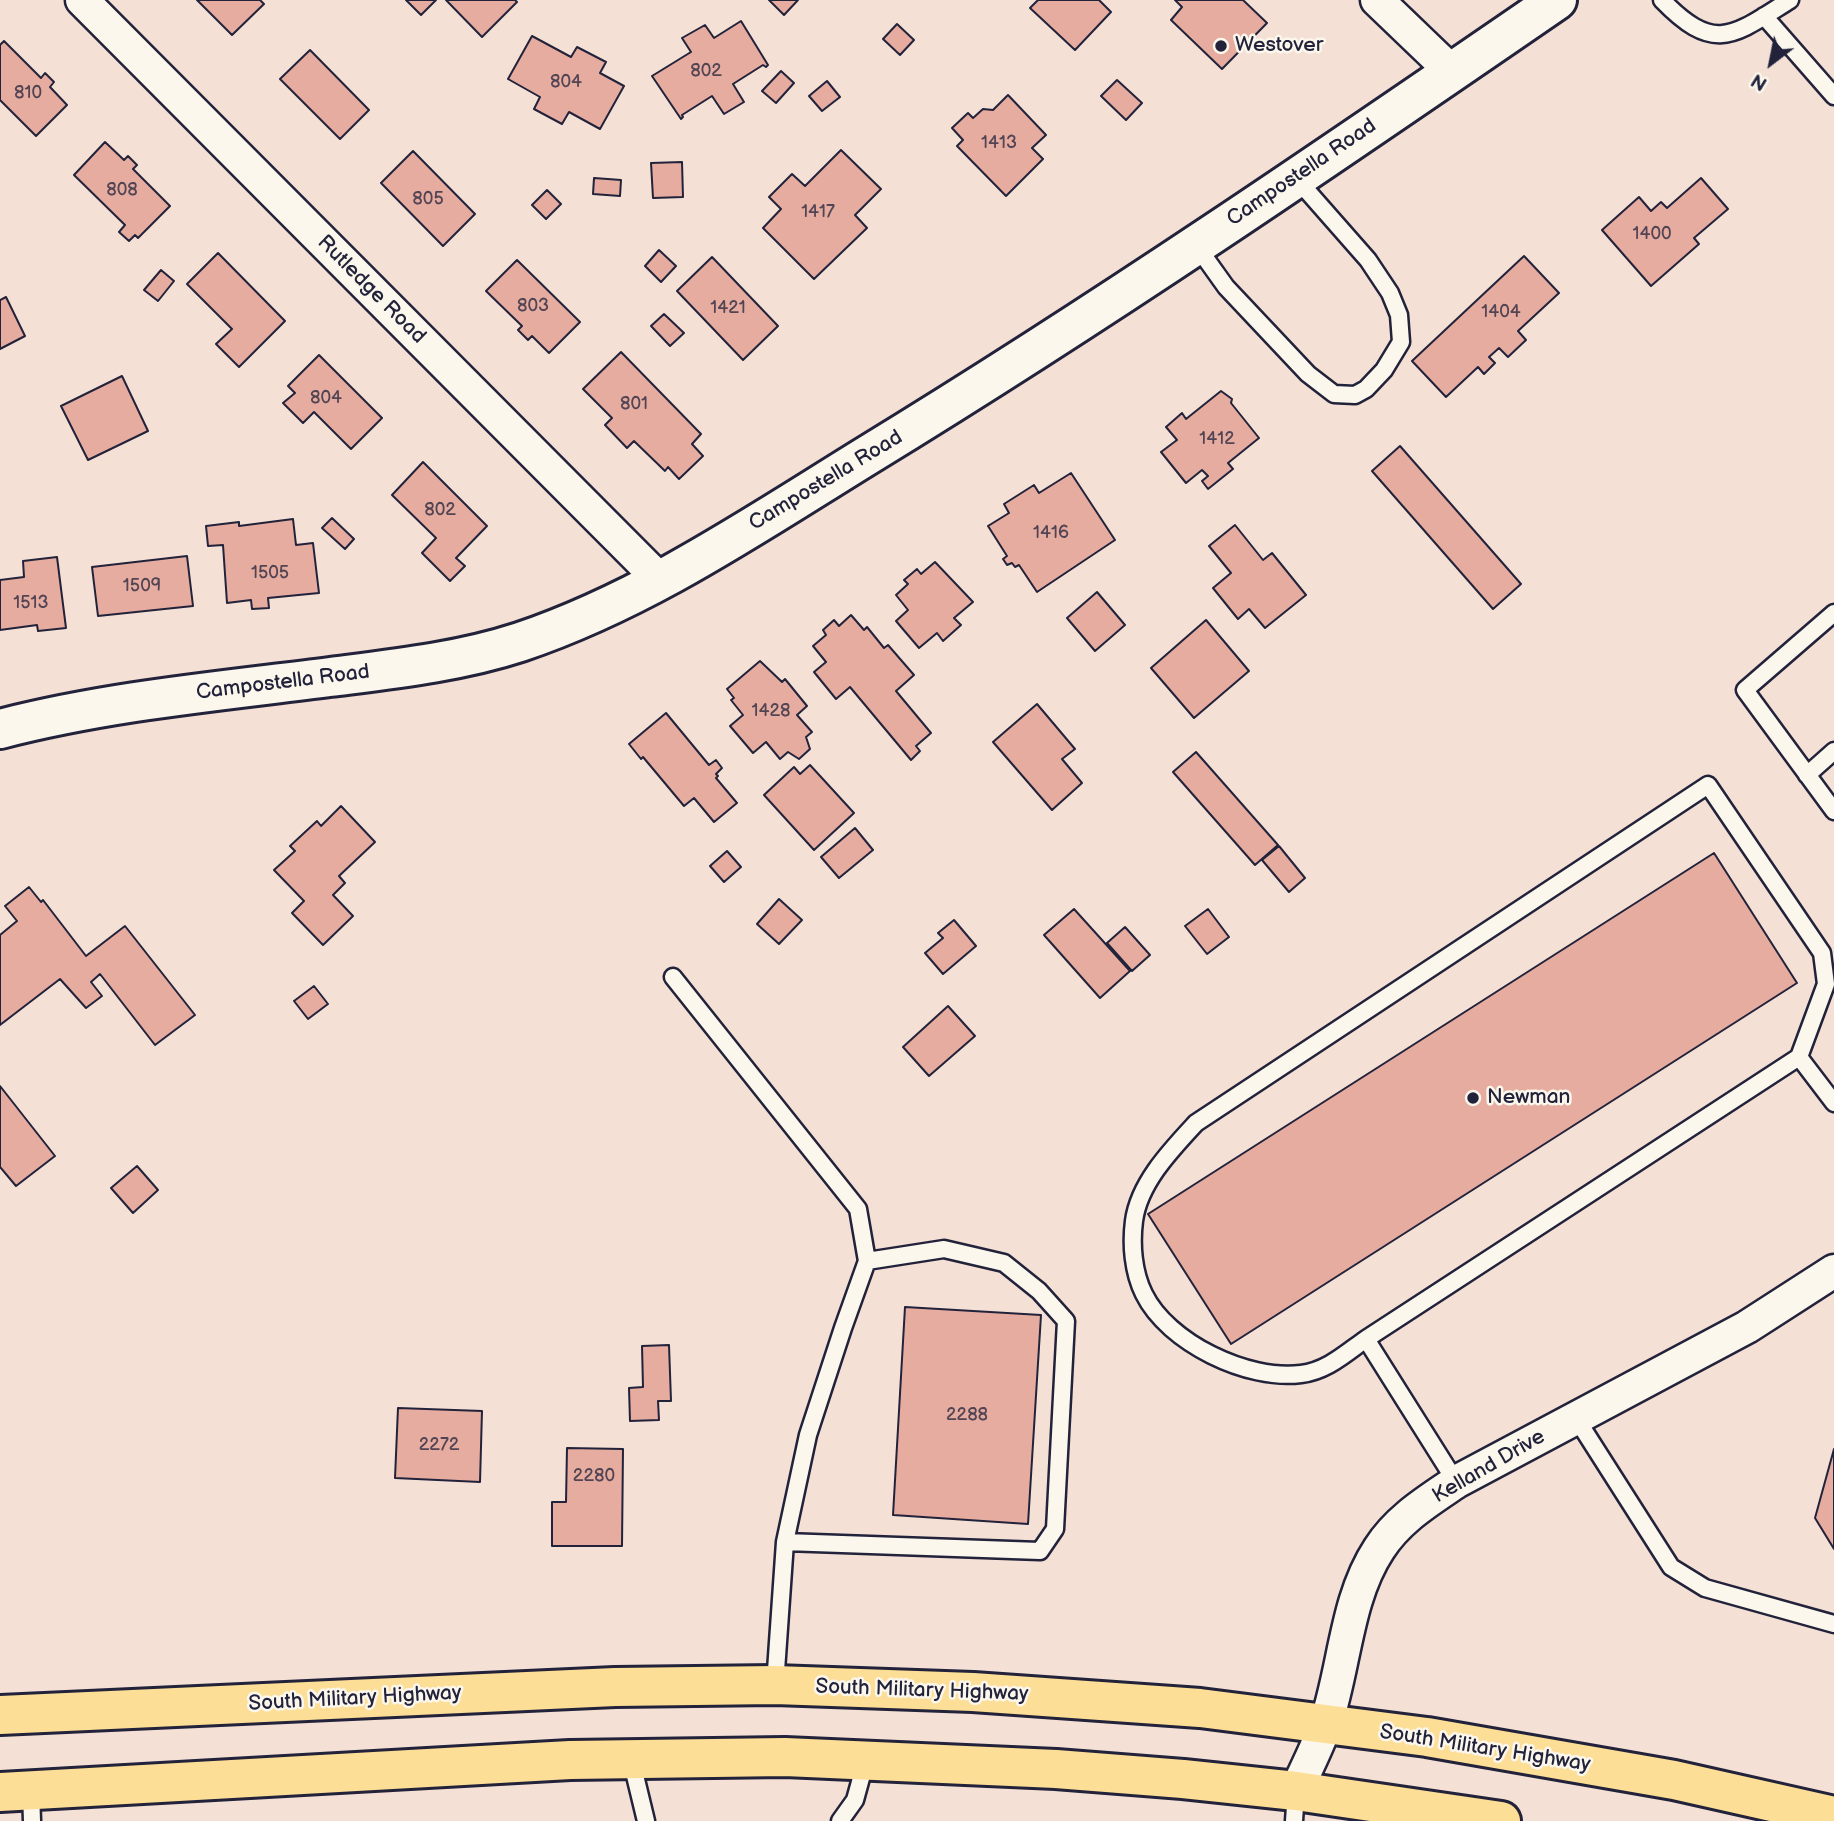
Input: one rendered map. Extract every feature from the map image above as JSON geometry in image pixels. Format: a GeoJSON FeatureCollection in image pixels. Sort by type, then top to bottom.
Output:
{"type":"FeatureCollection","features":[{"type":"Feature","properties":{"kind":"main road","name":"Campostella Road"},"geometry":{"type":"LineString","coordinates":[[0,729],[130,702],[419,665],[516,643],[573,622],[685,567],[968,394],[1196,245],[1557,0]]}},
{"type":"Feature","properties":{"kind":"main road","name":"South Military Highway"},"geometry":{"type":"LineString","coordinates":[[0,1715],[615,1687],[775,1685],[1102,1700],[1200,1708],[1427,1737],[1674,1780],[1834,1816]]}},
{"type":"Feature","properties":{"kind":"main road"},"geometry":{"type":"LineString","coordinates":[[21,1801],[557,1761],[785,1757],[1056,1769],[1183,1779],[1295,1806],[1501,1821]]}},
{"type":"Feature","properties":{"kind":"street","name":"Rutledge Road"},"geometry":{"type":"LineString","coordinates":[[82,0],[659,579]]}},
{"type":"Feature","properties":{"kind":"street"},"geometry":{"type":"LineString","coordinates":[[1377,0],[1451,71]]}},
{"type":"Feature","properties":{"kind":"street","name":"Kelland Drive"},"geometry":{"type":"LineString","coordinates":[[1295,1806],[1326,1723],[1365,1573],[1394,1530],[1415,1510],[1456,1482],[1747,1327],[1834,1272]]}},
{"type":"Feature","properties":{"kind":"lane"},"geometry":{"type":"LineString","coordinates":[[1662,0],[1680,18],[1708,34],[1734,33],[1790,0]]}},
{"type":"Feature","properties":{"kind":"lane"},"geometry":{"type":"LineString","coordinates":[[1764,16],[1833,94]]}},
{"type":"Feature","properties":{"kind":"lane"},"geometry":{"type":"LineString","coordinates":[[1196,245],[1226,287],[1308,374],[1334,394],[1355,395],[1366,390],[1384,370],[1401,342],[1399,315],[1391,293],[1368,260],[1295,177]]}},
{"type":"Feature","properties":{"kind":"lane"},"geometry":{"type":"LineString","coordinates":[[1834,613],[1745,690],[1834,811]]}},
{"type":"Feature","properties":{"kind":"lane"},"geometry":{"type":"LineString","coordinates":[[1807,775],[1834,751]]}},
{"type":"Feature","properties":{"kind":"lane"},"geometry":{"type":"LineString","coordinates":[[1708,786],[1822,953],[1826,984],[1799,1057],[1366,1339],[1326,1367],[1301,1374],[1252,1372],[1209,1355],[1166,1323],[1144,1294],[1133,1259],[1135,1219],[1143,1194],[1161,1163],[1196,1124],[1708,786]]}},
{"type":"Feature","properties":{"kind":"lane"},"geometry":{"type":"LineString","coordinates":[[673,977],[858,1209],[867,1261],[808,1436],[785,1542],[775,1685]]}},
{"type":"Feature","properties":{"kind":"lane"},"geometry":{"type":"LineString","coordinates":[[1799,1057],[1834,1103]]}},
{"type":"Feature","properties":{"kind":"lane"},"geometry":{"type":"LineString","coordinates":[[785,1542],[1040,1551],[1055,1529],[1066,1321],[1039,1291],[1004,1263],[944,1249],[867,1261]]}},
{"type":"Feature","properties":{"kind":"lane"},"geometry":{"type":"LineString","coordinates":[[1366,1339],[1456,1482]]}},
{"type":"Feature","properties":{"kind":"lane"},"geometry":{"type":"LineString","coordinates":[[1576,1418],[1671,1567],[1704,1588],[1834,1624]]}},
{"type":"Feature","properties":{"kind":"lane"},"geometry":{"type":"LineString","coordinates":[[631,1759],[646,1821]]}},
{"type":"Feature","properties":{"kind":"lane"},"geometry":{"type":"LineString","coordinates":[[839,1821],[855,1800],[866,1760]]}},
{"type":"Feature","properties":{"kind":"building"},"geometry":{"type":"Polygon","coordinates":[[[197,0],[260,0],[264,4],[232,35],[197,0]]]}},
{"type":"Feature","properties":{"kind":"building"},"geometry":{"type":"Polygon","coordinates":[[[406,0],[436,0],[421,15],[406,0]]]}},
{"type":"Feature","properties":{"kind":"building"},"geometry":{"type":"Polygon","coordinates":[[[446,0],[515,0],[517,2],[482,37],[446,0]]]}},
{"type":"Feature","properties":{"kind":"building"},"geometry":{"type":"Polygon","coordinates":[[[769,0],[798,0],[784,15],[769,0]]]}},
{"type":"Feature","properties":{"kind":"building"},"geometry":{"type":"Polygon","coordinates":[[[1038,0],[1099,0],[1111,12],[1075,50],[1030,8],[1038,0]]]}},
{"type":"Feature","properties":{"kind":"building","name":"Westover"},"geometry":{"type":"Polygon","coordinates":[[[1175,0],[1243,0],[1267,23],[1222,69],[1171,20],[1182,7],[1175,0]]]}},
{"type":"Feature","properties":{"kind":"building"},"geometry":{"type":"Polygon","coordinates":[[[741,21],[768,65],[763,65],[733,84],[744,102],[724,114],[712,96],[682,115],[681,119],[652,76],[691,52],[682,38],[705,25],[714,38],[741,21]]]}},
{"type":"Feature","properties":{"kind":"building"},"geometry":{"type":"Polygon","coordinates":[[[897,24],[914,40],[900,55],[883,39],[897,24]]]}},
{"type":"Feature","properties":{"kind":"building"},"geometry":{"type":"Polygon","coordinates":[[[532,36],[571,57],[577,47],[606,62],[600,73],[624,86],[600,129],[569,112],[562,124],[534,109],[540,97],[508,79],[532,36]]]}},
{"type":"Feature","properties":{"kind":"building"},"geometry":{"type":"Polygon","coordinates":[[[4,41],[41,78],[45,73],[54,82],[50,87],[67,105],[36,136],[0,100],[0,45],[4,41]]]}},
{"type":"Feature","properties":{"kind":"building"},"geometry":{"type":"Polygon","coordinates":[[[310,50],[369,110],[340,139],[280,79],[310,50]]]}},
{"type":"Feature","properties":{"kind":"building"},"geometry":{"type":"Polygon","coordinates":[[[781,71],[794,83],[776,103],[762,91],[781,71]]]}},
{"type":"Feature","properties":{"kind":"building"},"geometry":{"type":"Polygon","coordinates":[[[1117,80],[1142,103],[1126,120],[1101,96],[1117,80]]]}},
{"type":"Feature","properties":{"kind":"building"},"geometry":{"type":"Polygon","coordinates":[[[827,81],[840,97],[822,111],[809,96],[827,81]]]}},
{"type":"Feature","properties":{"kind":"building"},"geometry":{"type":"Polygon","coordinates":[[[1008,95],[1046,135],[1032,148],[1043,159],[1006,196],[957,146],[963,140],[952,128],[968,113],[973,118],[983,109],[993,110],[1008,95]]]}},
{"type":"Feature","properties":{"kind":"building"},"geometry":{"type":"Polygon","coordinates":[[[105,142],[124,160],[128,156],[137,165],[133,169],[170,206],[138,238],[135,235],[129,241],[119,232],[125,225],[74,175],[105,142]]]}},
{"type":"Feature","properties":{"kind":"building"},"geometry":{"type":"Polygon","coordinates":[[[841,150],[881,189],[855,215],[867,228],[814,279],[763,228],[781,209],[769,197],[792,174],[805,186],[841,150]]]}},
{"type":"Feature","properties":{"kind":"building"},"geometry":{"type":"Polygon","coordinates":[[[413,151],[475,214],[443,246],[381,183],[413,151]]]}},
{"type":"Feature","properties":{"kind":"building"},"geometry":{"type":"Polygon","coordinates":[[[682,162],[683,197],[653,198],[651,163],[682,162]]]}},
{"type":"Feature","properties":{"kind":"building"},"geometry":{"type":"Polygon","coordinates":[[[594,178],[621,180],[620,196],[593,194],[594,178]]]}},
{"type":"Feature","properties":{"kind":"building"},"geometry":{"type":"Polygon","coordinates":[[[1701,178],[1728,209],[1694,238],[1699,244],[1651,286],[1602,230],[1639,197],[1651,211],[1661,202],[1667,208],[1701,178]]]}},
{"type":"Feature","properties":{"kind":"building"},"geometry":{"type":"Polygon","coordinates":[[[547,190],[561,204],[546,219],[532,205],[547,190]]]}},
{"type":"Feature","properties":{"kind":"building"},"geometry":{"type":"Polygon","coordinates":[[[659,250],[676,266],[661,282],[645,266],[659,250]]]}},
{"type":"Feature","properties":{"kind":"building"},"geometry":{"type":"Polygon","coordinates":[[[218,253],[285,321],[239,367],[216,344],[232,329],[187,284],[218,253]]]}},
{"type":"Feature","properties":{"kind":"building"},"geometry":{"type":"Polygon","coordinates":[[[1524,256],[1559,293],[1518,331],[1526,340],[1508,357],[1499,348],[1489,357],[1495,363],[1484,374],[1478,367],[1446,397],[1412,361],[1524,256]]]}},
{"type":"Feature","properties":{"kind":"building"},"geometry":{"type":"Polygon","coordinates":[[[712,257],[778,326],[743,360],[677,291],[712,257]]]}},
{"type":"Feature","properties":{"kind":"building"},"geometry":{"type":"Polygon","coordinates":[[[517,260],[580,322],[549,353],[532,336],[528,340],[518,330],[522,326],[486,291],[517,260]]]}},
{"type":"Feature","properties":{"kind":"building"},"geometry":{"type":"Polygon","coordinates":[[[161,270],[174,281],[158,301],[144,290],[161,270]]]}},
{"type":"Feature","properties":{"kind":"building"},"geometry":{"type":"Polygon","coordinates":[[[6,297],[25,336],[0,349],[0,300],[6,297]]]}},
{"type":"Feature","properties":{"kind":"building"},"geometry":{"type":"Polygon","coordinates":[[[664,314],[684,333],[670,346],[651,326],[664,314]]]}},
{"type":"Feature","properties":{"kind":"building"},"geometry":{"type":"Polygon","coordinates":[[[621,352],[701,434],[692,444],[703,456],[679,479],[668,467],[665,471],[634,441],[627,448],[605,425],[612,418],[583,389],[621,352]]]}},
{"type":"Feature","properties":{"kind":"building"},"geometry":{"type":"Polygon","coordinates":[[[319,355],[382,418],[351,449],[314,412],[303,423],[283,403],[295,393],[288,386],[319,355]]]}},
{"type":"Feature","properties":{"kind":"building"},"geometry":{"type":"Polygon","coordinates":[[[122,376],[148,431],[88,460],[61,406],[122,376]]]}},
{"type":"Feature","properties":{"kind":"building"},"geometry":{"type":"Polygon","coordinates":[[[1221,391],[1232,399],[1231,403],[1259,438],[1228,463],[1233,469],[1208,489],[1202,481],[1208,476],[1202,470],[1186,483],[1161,452],[1177,440],[1166,427],[1182,413],[1186,419],[1221,391]]]}},
{"type":"Feature","properties":{"kind":"building"},"geometry":{"type":"Polygon","coordinates":[[[1400,446],[1521,584],[1493,609],[1372,471],[1400,446]]]}},
{"type":"Feature","properties":{"kind":"building"},"geometry":{"type":"Polygon","coordinates":[[[423,462],[487,526],[456,558],[465,566],[450,581],[422,553],[436,538],[392,495],[423,462]]]}},
{"type":"Feature","properties":{"kind":"building"},"geometry":{"type":"Polygon","coordinates":[[[1071,473],[1115,540],[1037,592],[1019,565],[1007,565],[1003,559],[1007,556],[988,526],[1009,513],[1004,504],[1034,485],[1039,493],[1071,473]]]}},
{"type":"Feature","properties":{"kind":"building"},"geometry":{"type":"Polygon","coordinates":[[[332,518],[354,539],[345,549],[322,528],[332,518]]]}},
{"type":"Feature","properties":{"kind":"building"},"geometry":{"type":"Polygon","coordinates":[[[293,519],[296,545],[313,543],[319,593],[268,598],[269,608],[252,609],[251,600],[227,603],[223,545],[208,546],[206,526],[239,522],[239,526],[293,519]]]}},
{"type":"Feature","properties":{"kind":"building"},"geometry":{"type":"Polygon","coordinates":[[[1235,525],[1263,560],[1272,553],[1306,595],[1265,628],[1249,609],[1238,619],[1213,588],[1231,573],[1209,546],[1235,525]]]}},
{"type":"Feature","properties":{"kind":"building"},"geometry":{"type":"Polygon","coordinates":[[[187,556],[193,606],[98,616],[92,567],[187,556]]]}},
{"type":"Feature","properties":{"kind":"building"},"geometry":{"type":"Polygon","coordinates":[[[57,557],[66,628],[38,631],[37,625],[0,630],[0,580],[24,577],[23,561],[57,557]]]}},
{"type":"Feature","properties":{"kind":"building"},"geometry":{"type":"Polygon","coordinates":[[[935,562],[973,602],[954,618],[961,625],[943,641],[937,633],[919,648],[896,621],[908,610],[896,595],[908,584],[904,580],[917,569],[921,574],[935,562]]]}},
{"type":"Feature","properties":{"kind":"building"},"geometry":{"type":"Polygon","coordinates":[[[1097,592],[1125,625],[1095,651],[1067,618],[1097,592]]]}},
{"type":"Feature","properties":{"kind":"building"},"geometry":{"type":"Polygon","coordinates":[[[851,615],[864,630],[867,627],[884,648],[888,645],[914,675],[896,691],[931,733],[916,746],[920,751],[911,760],[850,687],[836,699],[814,672],[826,662],[813,646],[826,635],[823,630],[834,620],[839,626],[851,615]]]}},
{"type":"Feature","properties":{"kind":"building"},"geometry":{"type":"Polygon","coordinates":[[[1206,620],[1249,671],[1194,718],[1151,668],[1206,620]]]}},
{"type":"Feature","properties":{"kind":"building"},"geometry":{"type":"Polygon","coordinates":[[[760,661],[782,682],[785,679],[807,706],[797,715],[812,732],[806,737],[810,749],[799,759],[788,752],[780,759],[766,742],[753,753],[730,726],[743,715],[731,700],[734,698],[727,689],[760,661]]]}},
{"type":"Feature","properties":{"kind":"building"},"geometry":{"type":"Polygon","coordinates":[[[1037,704],[1075,749],[1062,759],[1082,783],[1052,810],[993,742],[1037,704]]]}},
{"type":"Feature","properties":{"kind":"building"},"geometry":{"type":"Polygon","coordinates":[[[666,713],[709,765],[716,760],[722,768],[716,778],[737,803],[714,822],[694,798],[684,806],[629,744],[666,713]]]}},
{"type":"Feature","properties":{"kind":"building"},"geometry":{"type":"Polygon","coordinates":[[[1196,752],[1278,845],[1255,865],[1173,772],[1196,752]]]}},
{"type":"Feature","properties":{"kind":"building"},"geometry":{"type":"Polygon","coordinates":[[[810,765],[854,813],[814,850],[764,795],[794,767],[800,774],[810,765]]]}},
{"type":"Feature","properties":{"kind":"building"},"geometry":{"type":"Polygon","coordinates":[[[341,806],[375,842],[339,876],[345,883],[333,895],[353,916],[323,945],[292,913],[304,901],[274,870],[295,851],[290,846],[317,821],[321,826],[341,806]]]}},
{"type":"Feature","properties":{"kind":"building"},"geometry":{"type":"Polygon","coordinates":[[[855,828],[873,850],[839,878],[821,857],[855,828]]]}},
{"type":"Feature","properties":{"kind":"building"},"geometry":{"type":"Polygon","coordinates":[[[1279,846],[1305,878],[1289,892],[1262,860],[1279,846]]]}},
{"type":"Feature","properties":{"kind":"building"},"geometry":{"type":"Polygon","coordinates":[[[727,851],[741,867],[724,882],[710,866],[727,851]]]}},
{"type":"Feature","properties":{"kind":"building","name":"Newman"},"geometry":{"type":"Polygon","coordinates":[[[1714,853],[1797,983],[1231,1344],[1148,1214],[1714,853]]]}},
{"type":"Feature","properties":{"kind":"building"},"geometry":{"type":"Polygon","coordinates":[[[29,887],[41,902],[43,900],[86,956],[125,926],[195,1015],[155,1045],[100,974],[91,982],[102,996],[86,1008],[60,979],[0,1025],[0,935],[17,921],[5,906],[29,887]]]}},
{"type":"Feature","properties":{"kind":"building"},"geometry":{"type":"Polygon","coordinates":[[[779,899],[802,920],[779,944],[757,924],[779,899]]]}},
{"type":"Feature","properties":{"kind":"building"},"geometry":{"type":"Polygon","coordinates":[[[1074,909],[1130,971],[1100,998],[1044,935],[1074,909]]]}},
{"type":"Feature","properties":{"kind":"building"},"geometry":{"type":"Polygon","coordinates":[[[1208,909],[1229,937],[1207,954],[1185,926],[1208,909]]]}},
{"type":"Feature","properties":{"kind":"building"},"geometry":{"type":"Polygon","coordinates":[[[954,920],[976,946],[943,974],[925,953],[943,938],[938,933],[954,920]]]}},
{"type":"Feature","properties":{"kind":"building"},"geometry":{"type":"Polygon","coordinates":[[[1125,927],[1150,955],[1132,971],[1107,943],[1125,927]]]}},
{"type":"Feature","properties":{"kind":"building"},"geometry":{"type":"Polygon","coordinates":[[[314,986],[328,1004],[308,1019],[294,1001],[314,986]]]}},
{"type":"Feature","properties":{"kind":"building"},"geometry":{"type":"Polygon","coordinates":[[[948,1006],[975,1036],[929,1076],[903,1047],[948,1006]]]}},
{"type":"Feature","properties":{"kind":"building"},"geometry":{"type":"Polygon","coordinates":[[[0,1086],[55,1156],[16,1186],[0,1167],[0,1086]]]}},
{"type":"Feature","properties":{"kind":"building"},"geometry":{"type":"Polygon","coordinates":[[[137,1166],[158,1190],[133,1213],[111,1188],[137,1166]]]}},
{"type":"Feature","properties":{"kind":"building"},"geometry":{"type":"Polygon","coordinates":[[[905,1307],[1041,1315],[1028,1524],[893,1515],[905,1307]]]}},
{"type":"Feature","properties":{"kind":"building"},"geometry":{"type":"Polygon","coordinates":[[[669,1345],[671,1401],[658,1401],[659,1420],[630,1421],[629,1388],[643,1387],[642,1346],[669,1345]]]}},
{"type":"Feature","properties":{"kind":"building"},"geometry":{"type":"Polygon","coordinates":[[[398,1408],[482,1411],[480,1482],[395,1478],[398,1408]]]}},
{"type":"Feature","properties":{"kind":"building"},"geometry":{"type":"Polygon","coordinates":[[[567,1448],[623,1449],[622,1546],[552,1546],[552,1502],[566,1502],[567,1448]]]}},
{"type":"Feature","properties":{"kind":"building"},"geometry":{"type":"Polygon","coordinates":[[[1834,1449],[1834,1549],[1815,1518],[1834,1449]]]}},
{"type":"Feature","properties":{"kind":"place","name":"Westover"},"geometry":{"type":"Point","coordinates":[1221,46]}},
{"type":"Feature","properties":{"kind":"place","name":"Newman"},"geometry":{"type":"Point","coordinates":[1473,1098]}}]}
